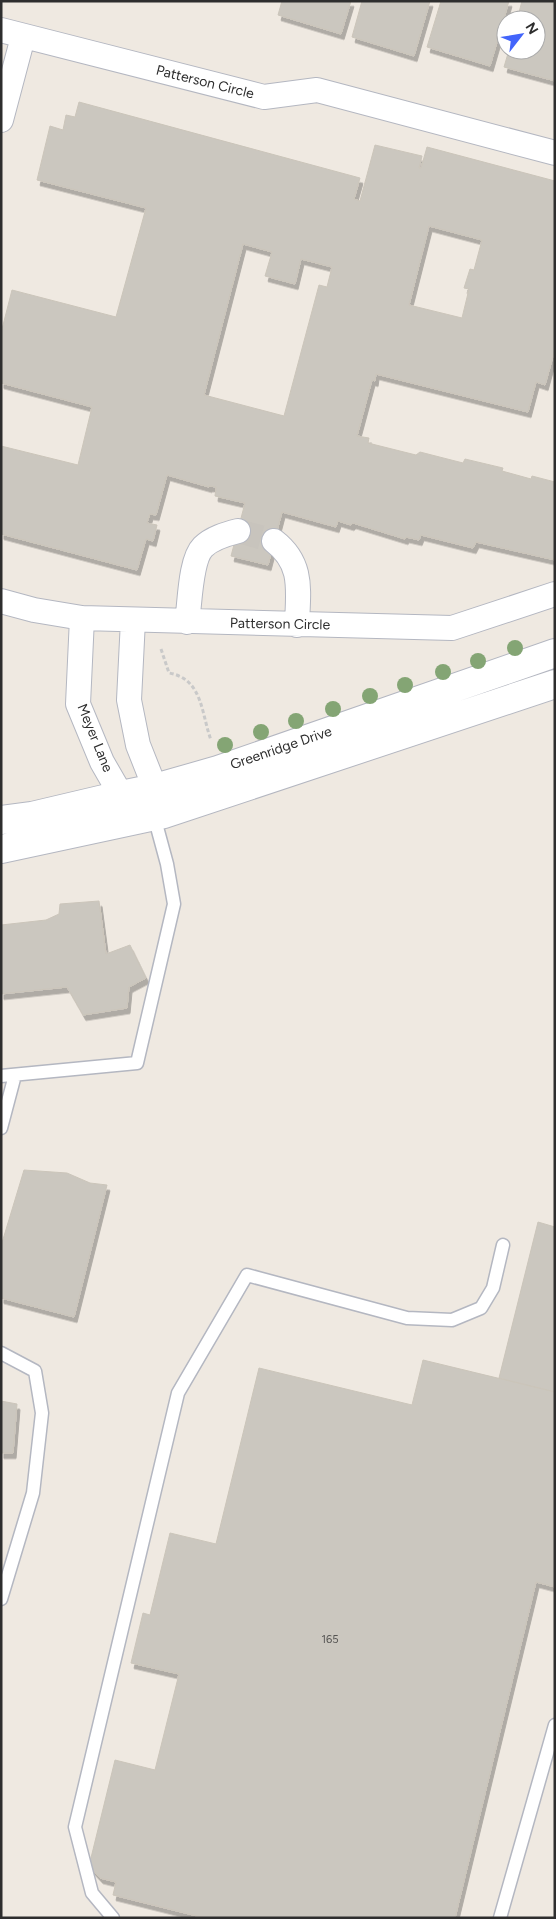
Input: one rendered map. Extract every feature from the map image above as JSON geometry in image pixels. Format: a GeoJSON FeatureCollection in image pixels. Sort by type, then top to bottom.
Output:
{"type":"FeatureCollection","features":[{"type":"Feature","properties":{"kind":"street"},"geometry":{"type":"LineString","coordinates":[[1,120],[12,34]]}},
{"type":"Feature","properties":{"kind":"street","name":"Patterson Circle"},"geometry":{"type":"LineString","coordinates":[[12,34],[264,97],[317,90],[555,154]]}},
{"type":"Feature","properties":{"kind":"street"},"geometry":{"type":"LineString","coordinates":[[187,622],[196,559],[203,547],[215,539],[227,533],[238,531]]}},
{"type":"Feature","properties":{"kind":"street"},"geometry":{"type":"LineString","coordinates":[[274,541],[284,548],[292,560],[299,579],[297,625]]}},
{"type":"Feature","properties":{"kind":"street","name":"Patterson Circle"},"geometry":{"type":"LineString","coordinates":[[1,602],[82,618],[452,628],[555,594]]}},
{"type":"Feature","properties":{"kind":"street","name":"Meyer Lane"},"geometry":{"type":"LineString","coordinates":[[82,618],[78,704],[102,762],[121,795]]}},
{"type":"Feature","properties":{"kind":"street"},"geometry":{"type":"LineString","coordinates":[[133,620],[130,700],[151,810]]}},
{"type":"Feature","properties":{"kind":"street","name":"Greenridge Drive"},"geometry":{"type":"LineString","coordinates":[[151,810],[218,770],[555,653]]}},
{"type":"Feature","properties":{"kind":"street","name":"Greenridge Drive"},"geometry":{"type":"LineString","coordinates":[[1,849],[151,810],[555,684]]}},
{"type":"Feature","properties":{"kind":"street","name":"Greenridge Drive"},"geometry":{"type":"LineString","coordinates":[[1,820],[48,812],[121,795],[151,810]]}},
{"type":"Feature","properties":{"kind":"lane"},"geometry":{"type":"LineString","coordinates":[[1,1076],[137,1064],[174,904],[168,864],[151,810]]}},
{"type":"Feature","properties":{"kind":"lane"},"geometry":{"type":"LineString","coordinates":[[1,1128],[15,1075]]}},
{"type":"Feature","properties":{"kind":"lane"},"geometry":{"type":"LineString","coordinates":[[113,1918],[92,1893],[75,1827],[178,1393],[247,1275],[408,1318],[452,1320],[481,1308],[493,1288],[503,1245]]}},
{"type":"Feature","properties":{"kind":"lane"},"geometry":{"type":"LineString","coordinates":[[1,1353],[35,1371],[42,1413],[33,1493],[1,1599]]}},
{"type":"Feature","properties":{"kind":"lane"},"geometry":{"type":"LineString","coordinates":[[500,1918],[555,1725]]}},
{"type":"Feature","properties":{"kind":"path"},"geometry":{"type":"LineString","coordinates":[[160,649],[169,673],[184,678],[195,688],[210,740]]}},
{"type":"Feature","properties":{"kind":"building"},"geometry":{"type":"Polygon","coordinates":[[[282,1],[351,1],[341,34],[278,15],[282,1]]]}},
{"type":"Feature","properties":{"kind":"building"},"geometry":{"type":"Polygon","coordinates":[[[362,1],[430,1],[414,56],[352,37],[362,1]]]}},
{"type":"Feature","properties":{"kind":"building"},"geometry":{"type":"Polygon","coordinates":[[[441,1],[509,1],[506,10],[496,10],[496,45],[490,66],[427,47],[441,1]]]}},
{"type":"Feature","properties":{"kind":"building"},"geometry":{"type":"Polygon","coordinates":[[[522,1],[555,1],[555,81],[504,67],[506,60],[546,60],[546,10],[520,10],[522,1]]]}},
{"type":"Feature","properties":{"kind":"building"},"geometry":{"type":"Polygon","coordinates":[[[79,102],[360,178],[354,199],[360,201],[375,145],[422,156],[419,168],[421,168],[427,147],[555,181],[555,349],[545,385],[536,382],[528,412],[376,374],[375,381],[372,380],[357,436],[369,438],[368,443],[416,455],[420,452],[463,463],[465,459],[503,468],[502,471],[531,479],[532,476],[555,482],[555,560],[476,542],[473,548],[421,535],[419,540],[406,537],[405,539],[353,523],[351,525],[338,521],[336,527],[282,512],[268,565],[231,556],[245,503],[215,496],[216,487],[209,487],[167,475],[156,515],[150,514],[147,523],[157,525],[153,541],[146,539],[137,570],[1,534],[1,446],[78,465],[92,407],[1,383],[1,333],[12,290],[116,317],[146,208],[37,180],[50,126],[63,130],[66,115],[75,117],[79,102]],[[429,226],[409,305],[462,318],[469,289],[464,288],[470,269],[474,270],[482,240],[429,226]],[[243,244],[204,395],[284,416],[319,285],[327,287],[332,267],[301,259],[295,284],[265,276],[272,252],[243,244]]]}},
{"type":"Feature","properties":{"kind":"building"},"geometry":{"type":"Polygon","coordinates":[[[99,901],[106,954],[130,945],[146,978],[129,987],[127,1008],[83,1015],[67,987],[1,994],[1,925],[46,920],[59,914],[60,904],[99,901]]]}},
{"type":"Feature","properties":{"kind":"building"},"geometry":{"type":"Polygon","coordinates":[[[24,1170],[67,1173],[90,1183],[107,1185],[74,1317],[1,1298],[1,1246],[24,1170]]]}},
{"type":"Feature","properties":{"kind":"building"},"geometry":{"type":"Polygon","coordinates":[[[538,1222],[555,1227],[555,1392],[499,1378],[538,1222]]]}},
{"type":"Feature","properties":{"kind":"building"},"geometry":{"type":"Polygon","coordinates":[[[423,1360],[555,1392],[555,1587],[536,1582],[455,1918],[205,1918],[113,1895],[116,1882],[100,1878],[89,1866],[115,1760],[155,1770],[179,1674],[131,1663],[143,1613],[150,1615],[170,1533],[216,1544],[259,1368],[412,1405],[423,1360]]]}},
{"type":"Feature","properties":{"kind":"building"},"geometry":{"type":"Polygon","coordinates":[[[1,1401],[17,1404],[13,1453],[1,1453],[1,1401]]]}},
{"type":"Feature","properties":{"kind":"tunnel"},"geometry":{"type":"LineString","coordinates":[[238,531],[274,541]]}}]}
